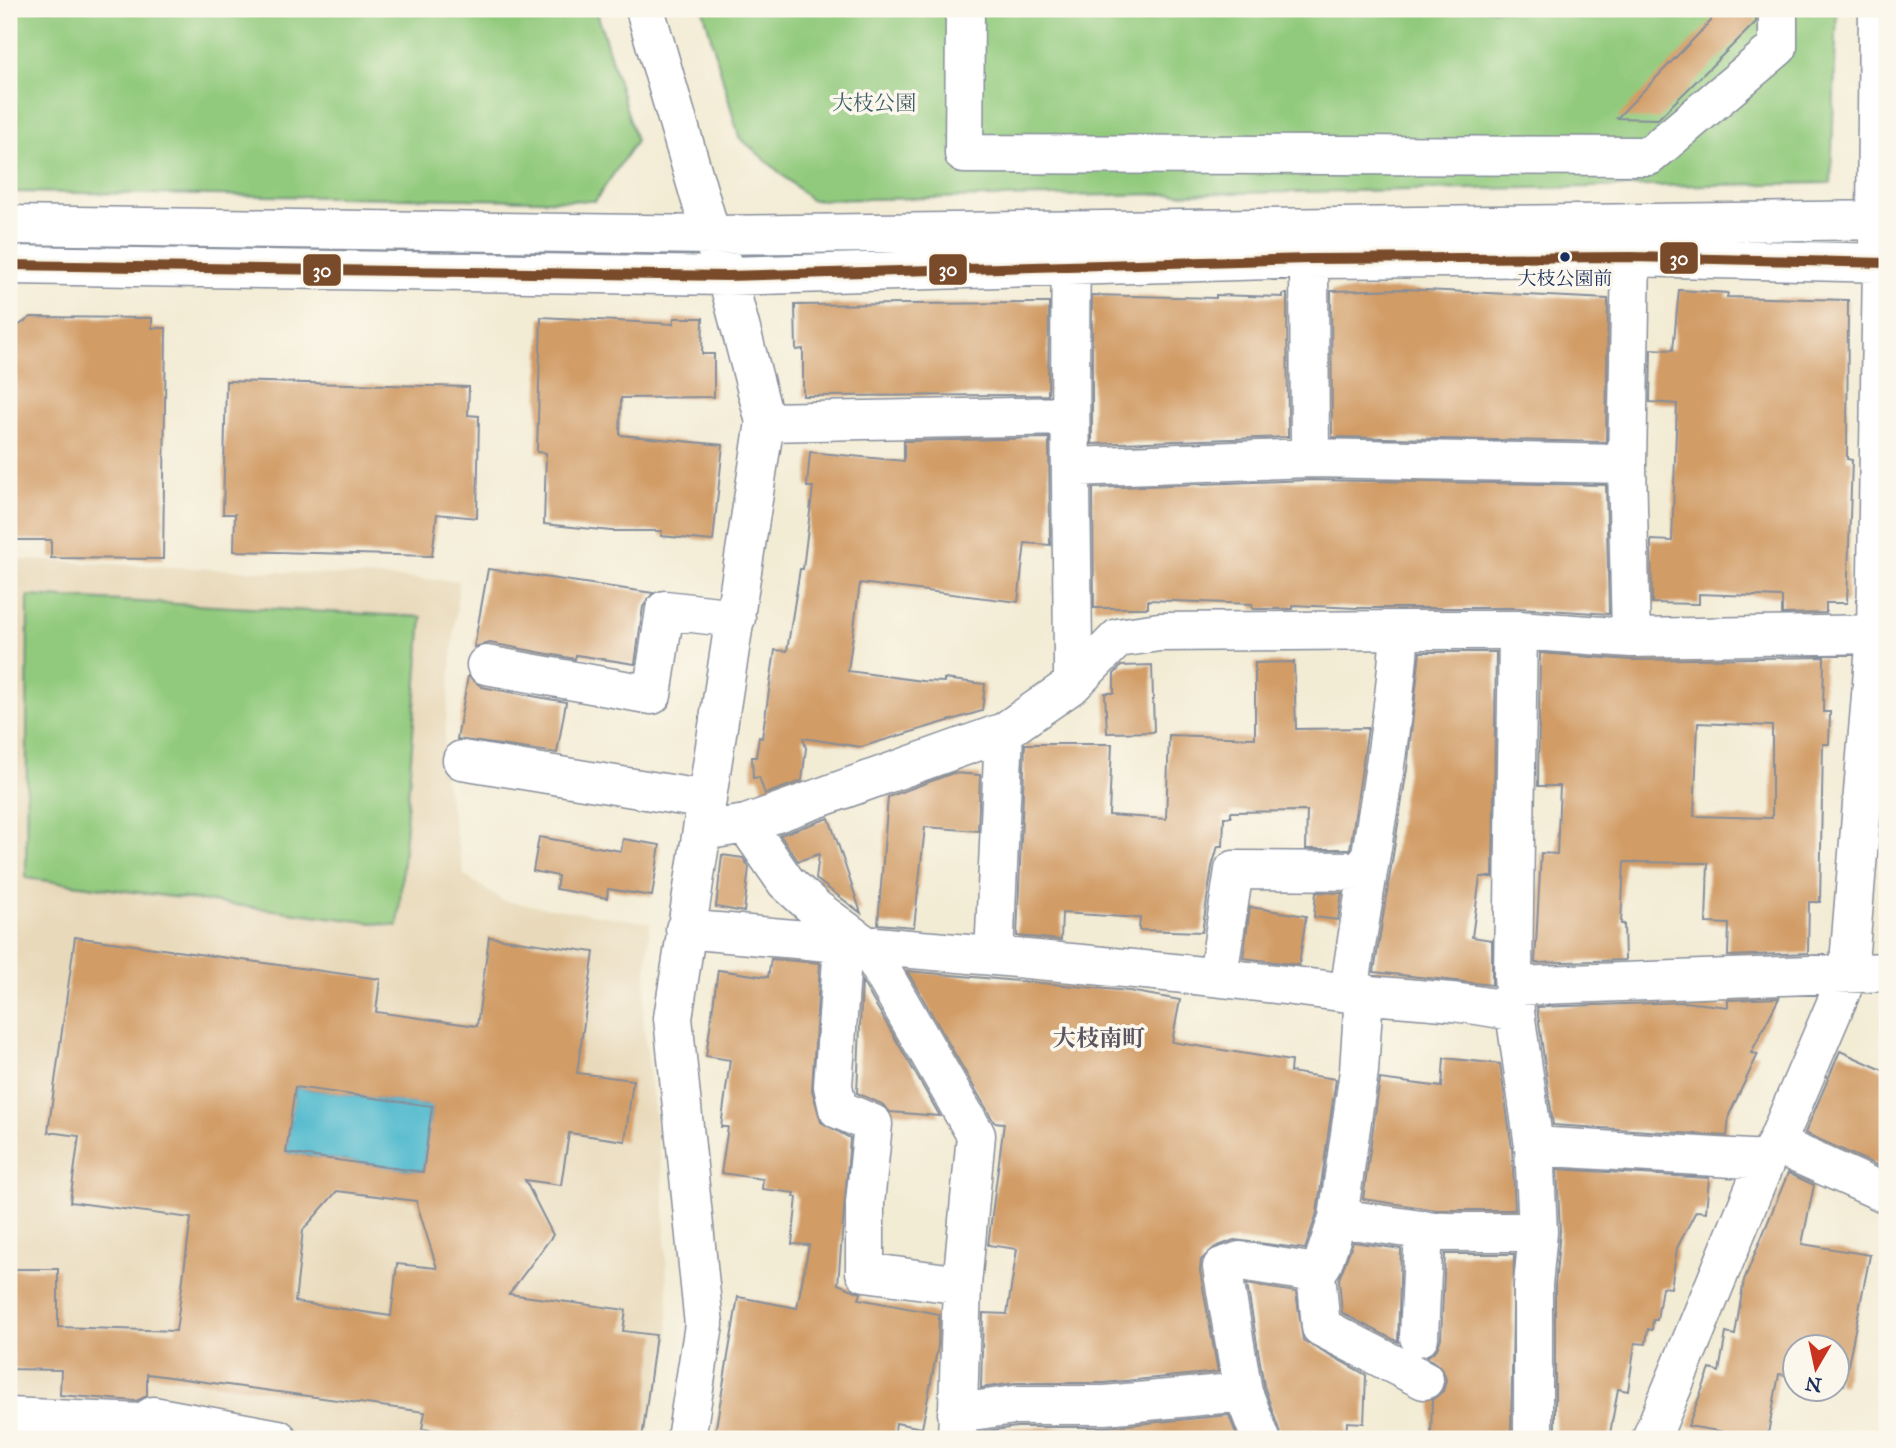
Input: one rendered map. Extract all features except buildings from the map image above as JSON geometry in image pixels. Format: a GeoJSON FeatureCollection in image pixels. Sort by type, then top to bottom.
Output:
{"type":"FeatureCollection","features":[{"type":"Feature","properties":{"kind":"street"},"geometry":{"type":"LineString","coordinates":[[645,9],[711,235],[727,276],[765,422],[673,1018],[704,1325],[686,1439]]}},
{"type":"Feature","properties":{"kind":"street"},"geometry":{"type":"LineString","coordinates":[[965,9],[964,154],[1374,158],[1649,156],[1778,47],[1778,9]]}},
{"type":"Feature","properties":{"kind":"street"},"geometry":{"type":"LineString","coordinates":[[1651,1439],[1848,975],[1871,871],[1882,634],[1883,85],[1878,9]]}},
{"type":"Feature","properties":{"kind":"street"},"geometry":{"type":"LineString","coordinates":[[9,225],[711,235],[1882,220]]}},
{"type":"Feature","properties":{"kind":"street"},"geometry":{"type":"LineString","coordinates":[[9,265],[727,276],[1309,259],[1631,257],[1884,263]]}},
{"type":"Feature","properties":{"kind":"street"},"geometry":{"type":"LineString","coordinates":[[1631,257],[1627,464],[1631,638]]}},
{"type":"Feature","properties":{"kind":"street"},"geometry":{"type":"LineString","coordinates":[[1309,259],[1310,458]]}},
{"type":"Feature","properties":{"kind":"street"},"geometry":{"type":"LineString","coordinates":[[1071,265],[1068,416],[1073,467],[1073,684]]}},
{"type":"Feature","properties":{"kind":"street"},"geometry":{"type":"LineString","coordinates":[[765,422],[1068,416]]}},
{"type":"Feature","properties":{"kind":"street"},"geometry":{"type":"LineString","coordinates":[[1073,467],[1310,458],[1627,464]]}},
{"type":"Feature","properties":{"kind":"street"},"geometry":{"type":"LineString","coordinates":[[486,665],[652,695],[665,610],[736,618]]}},
{"type":"Feature","properties":{"kind":"street"},"geometry":{"type":"LineString","coordinates":[[462,760],[746,824],[1004,732],[1073,684],[1118,638],[1159,632],[1400,630],[1518,630],[1631,638],[1882,634]]}},
{"type":"Feature","properties":{"kind":"street"},"geometry":{"type":"LineString","coordinates":[[1400,630],[1395,705],[1366,871],[1356,993],[1359,1071],[1338,1218],[1320,1268],[1321,1327],[1424,1380]]}},
{"type":"Feature","properties":{"kind":"street"},"geometry":{"type":"LineString","coordinates":[[1518,630],[1515,999],[1534,1146],[1538,1232],[1534,1285],[1533,1439]]}},
{"type":"Feature","properties":{"kind":"street"},"geometry":{"type":"LineString","coordinates":[[994,956],[1004,732]]}},
{"type":"Feature","properties":{"kind":"street"},"geometry":{"type":"LineString","coordinates":[[746,824],[786,881],[855,946],[976,1135],[962,1285],[957,1432],[1015,1405],[1105,1405],[1243,1392]]}},
{"type":"Feature","properties":{"kind":"street"},"geometry":{"type":"LineString","coordinates":[[1218,976],[1234,870],[1366,871]]}},
{"type":"Feature","properties":{"kind":"street"},"geometry":{"type":"LineString","coordinates":[[685,929],[1218,976],[1356,993],[1467,1002],[1887,972]]}},
{"type":"Feature","properties":{"kind":"street"},"geometry":{"type":"LineString","coordinates":[[855,946],[833,1086],[838,1109],[873,1124],[865,1203],[865,1272],[962,1285]]}},
{"type":"Feature","properties":{"kind":"street"},"geometry":{"type":"LineString","coordinates":[[1534,1146],[1771,1152],[1887,1194]]}},
{"type":"Feature","properties":{"kind":"street"},"geometry":{"type":"LineString","coordinates":[[1338,1218],[1424,1230],[1538,1232]]}},
{"type":"Feature","properties":{"kind":"street"},"geometry":{"type":"LineString","coordinates":[[1419,1337],[1424,1230]]}},
{"type":"Feature","properties":{"kind":"street"},"geometry":{"type":"LineString","coordinates":[[1261,1439],[1243,1392],[1222,1267],[1240,1261],[1320,1268]]}},
{"type":"Feature","properties":{"kind":"street"},"geometry":{"type":"LineString","coordinates":[[9,1417],[146,1426],[278,1439]]}},
{"type":"Feature","properties":{"kind":"shaded area"},"geometry":{"type":"Polygon","coordinates":[[[9,559],[459,581],[442,765],[464,875],[503,901],[650,923],[643,1020],[663,1182],[669,1337],[646,1439],[293,1439],[9,1410],[9,559]]]}},
{"type":"Feature","properties":{"kind":"green space"},"geometry":{"type":"Polygon","coordinates":[[[13,9],[596,9],[636,141],[595,201],[11,192],[13,9]]]}},
{"type":"Feature","properties":{"kind":"green space","name":"大枝公園"},"geometry":{"type":"Polygon","coordinates":[[[703,9],[1837,9],[1831,183],[811,200],[739,137],[703,9]]]}},
{"type":"Feature","properties":{"kind":"green space"},"geometry":{"type":"Polygon","coordinates":[[[28,596],[422,617],[398,926],[26,878],[28,596]]]}},
{"type":"Feature","properties":{"kind":"water"},"geometry":{"type":"Polygon","coordinates":[[[295,1087],[432,1106],[423,1172],[286,1153],[295,1087]]]}},
{"type":"Feature","properties":{"kind":"transit line","name":"30"},"geometry":{"type":"LineString","coordinates":[[9,265],[727,276],[1309,259],[1631,257],[1887,263]]}},
{"type":"Feature","properties":{"kind":"place","name":"大枝公園前"},"geometry":{"type":"Point","coordinates":[1565,257]}},
{"type":"Feature","properties":{"kind":"district","name":"大枝南町"},"geometry":{"type":"Point","coordinates":[1099,1038]}}]}
